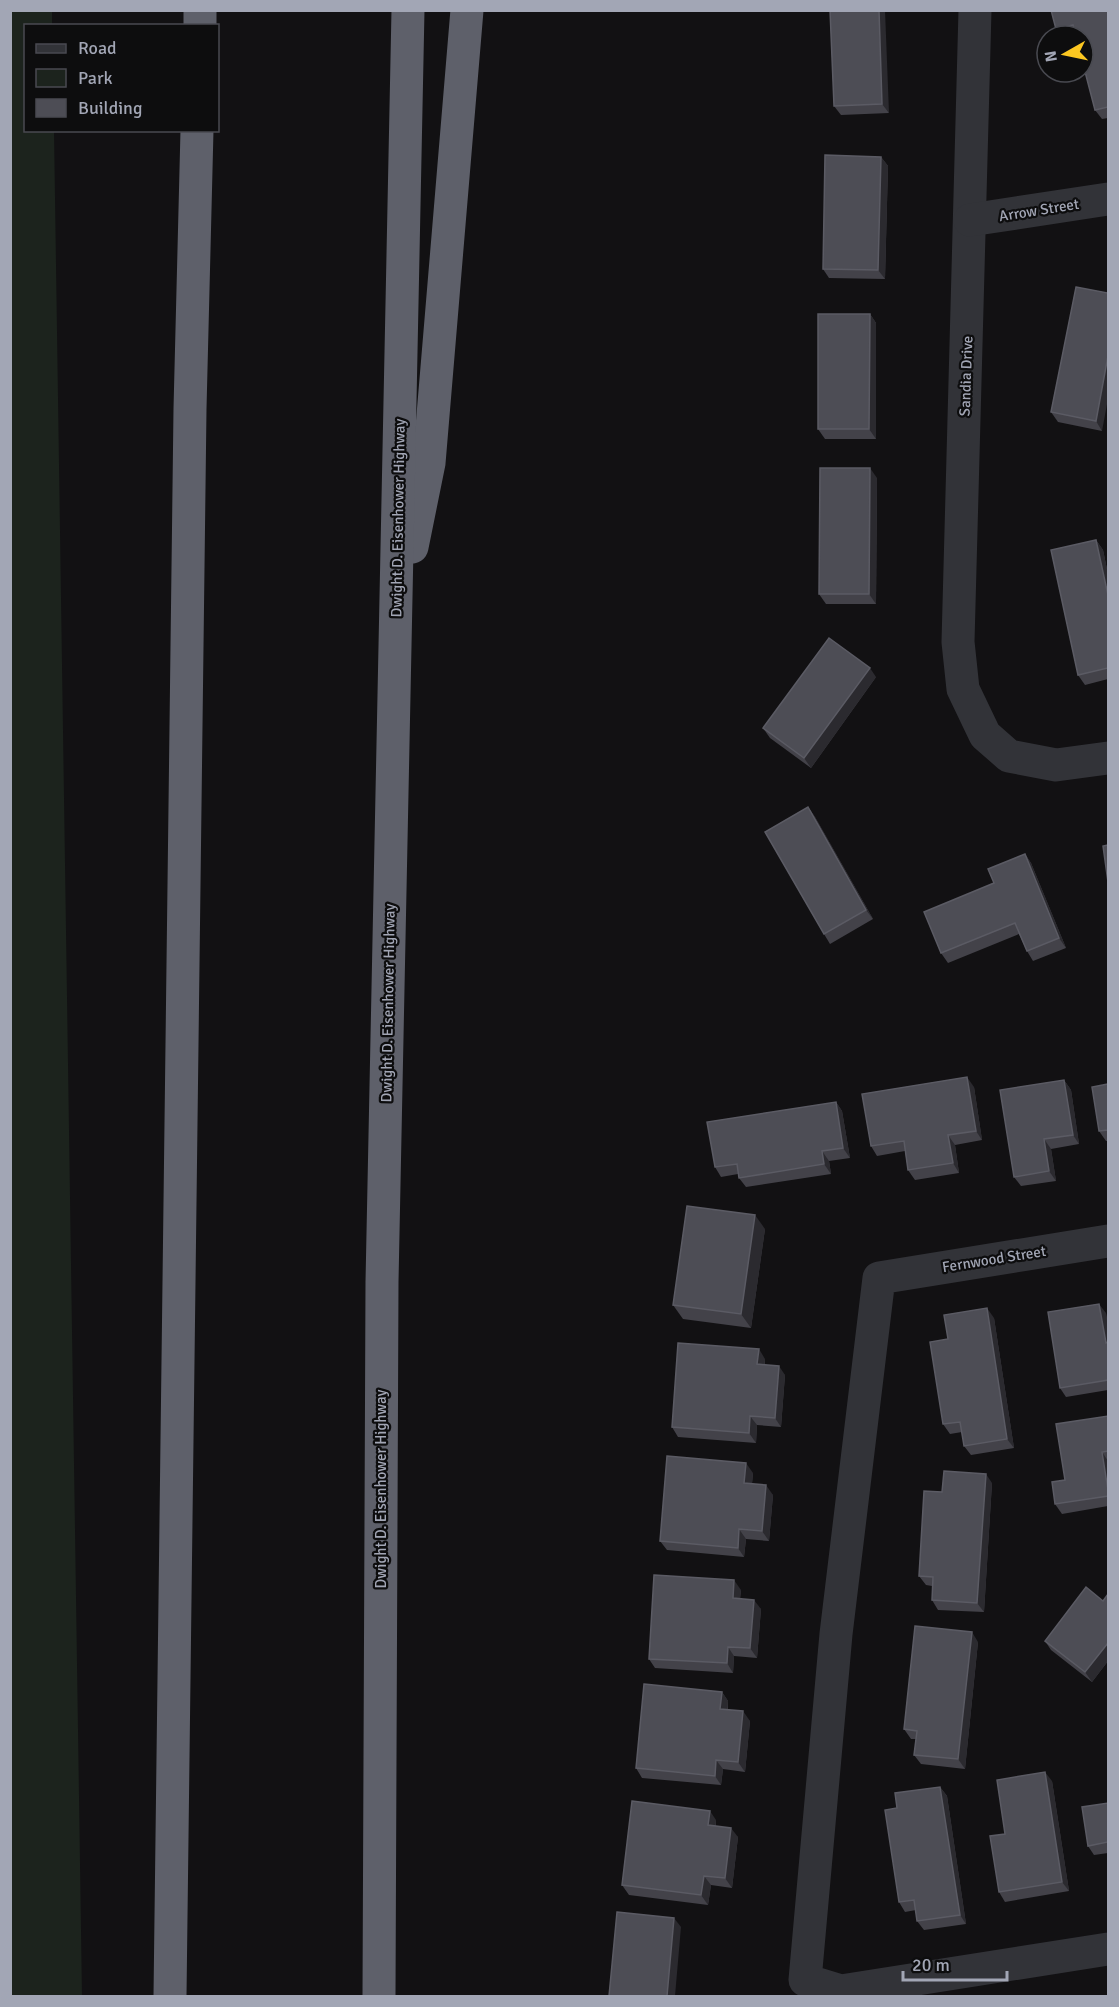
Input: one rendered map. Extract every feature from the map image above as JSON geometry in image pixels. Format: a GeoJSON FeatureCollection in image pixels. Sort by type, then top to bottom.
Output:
{"type":"FeatureCollection","features":[{"type":"Feature","properties":{"kind":"highway","name":"Dwight D. Eisenhower Highway"},"geometry":{"type":"LineString","coordinates":[[380,1996],[382,1282],[408,10]]}},
{"type":"Feature","properties":{"kind":"highway"},"geometry":{"type":"LineString","coordinates":[[397,623],[429,463],[467,10]]}},
{"type":"Feature","properties":{"kind":"highway"},"geometry":{"type":"LineString","coordinates":[[170,1996],[190,456],[197,132]]}},
{"type":"Feature","properties":{"kind":"street","name":"Sandia Drive"},"geometry":{"type":"LineString","coordinates":[[975,10],[958,642],[963,689],[985,735],[1009,756],[1056,765],[1108,758]]}},
{"type":"Feature","properties":{"kind":"street","name":"Arrow Street"},"geometry":{"type":"LineString","coordinates":[[970,220],[1108,199]]}},
{"type":"Feature","properties":{"kind":"street","name":"Fernwood Street"},"geometry":{"type":"LineString","coordinates":[[1108,1241],[879,1278],[836,1634],[805,1980],[841,1991],[1108,1950]]}},
{"type":"Feature","properties":{"kind":"green space"},"geometry":{"type":"Polygon","coordinates":[[[52,10],[52,24],[24,24],[24,132],[54,132],[82,1996],[11,1996],[10,11],[52,10]]]}},
{"type":"Feature","properties":{"kind":"building"},"geometry":{"type":"Polygon","coordinates":[[[830,10],[879,10],[882,104],[834,106],[830,10]]]}},
{"type":"Feature","properties":{"kind":"building"},"geometry":{"type":"Polygon","coordinates":[[[1051,10],[1108,10],[1108,107],[1095,110],[1088,84],[1095,84],[1095,24],[1055,24],[1051,10]]]}},
{"type":"Feature","properties":{"kind":"building"},"geometry":{"type":"Polygon","coordinates":[[[825,155],[881,157],[878,270],[823,269],[825,155]]]}},
{"type":"Feature","properties":{"kind":"building"},"geometry":{"type":"Polygon","coordinates":[[[1076,287],[1108,293],[1108,356],[1096,421],[1051,412],[1076,287]]]}},
{"type":"Feature","properties":{"kind":"building"},"geometry":{"type":"Polygon","coordinates":[[[818,314],[870,314],[869,429],[818,429],[818,314]]]}},
{"type":"Feature","properties":{"kind":"building"},"geometry":{"type":"Polygon","coordinates":[[[820,468],[870,468],[869,594],[819,594],[820,468]]]}},
{"type":"Feature","properties":{"kind":"building"},"geometry":{"type":"Polygon","coordinates":[[[1096,540],[1108,595],[1108,668],[1078,675],[1051,550],[1096,540]]]}},
{"type":"Feature","properties":{"kind":"building"},"geometry":{"type":"Polygon","coordinates":[[[829,638],[870,668],[804,758],[763,728],[829,638]]]}},
{"type":"Feature","properties":{"kind":"building"},"geometry":{"type":"Polygon","coordinates":[[[808,807],[866,910],[824,934],[765,832],[808,807]]]}},
{"type":"Feature","properties":{"kind":"building"},"geometry":{"type":"Polygon","coordinates":[[[1108,845],[1108,882],[1103,846],[1108,845]]]}},
{"type":"Feature","properties":{"kind":"building"},"geometry":{"type":"Polygon","coordinates":[[[1025,854],[1059,938],[1027,951],[1015,923],[941,953],[924,912],[994,883],[988,869],[1025,854]]]}},
{"type":"Feature","properties":{"kind":"building"},"geometry":{"type":"Polygon","coordinates":[[[967,1077],[976,1131],[948,1135],[953,1163],[908,1170],[904,1141],[871,1146],[862,1094],[967,1077]]]}},
{"type":"Feature","properties":{"kind":"building"},"geometry":{"type":"Polygon","coordinates":[[[1064,1080],[1073,1135],[1044,1139],[1049,1171],[1014,1177],[1000,1090],[1064,1080]]]}},
{"type":"Feature","properties":{"kind":"building"},"geometry":{"type":"Polygon","coordinates":[[[1108,1084],[1108,1130],[1099,1131],[1092,1087],[1108,1084]]]}},
{"type":"Feature","properties":{"kind":"building"},"geometry":{"type":"Polygon","coordinates":[[[836,1102],[843,1148],[822,1151],[824,1164],[739,1178],[737,1164],[715,1167],[707,1122],[836,1102]]]}},
{"type":"Feature","properties":{"kind":"building"},"geometry":{"type":"Polygon","coordinates":[[[687,1206],[755,1215],[741,1314],[673,1305],[687,1206]]]}},
{"type":"Feature","properties":{"kind":"building"},"geometry":{"type":"Polygon","coordinates":[[[1099,1304],[1106,1343],[1108,1342],[1108,1380],[1060,1388],[1048,1312],[1099,1304]]]}},
{"type":"Feature","properties":{"kind":"building"},"geometry":{"type":"Polygon","coordinates":[[[987,1308],[1007,1439],[964,1446],[960,1422],[943,1424],[930,1342],[948,1339],[944,1315],[987,1308]]]}},
{"type":"Feature","properties":{"kind":"building"},"geometry":{"type":"Polygon","coordinates":[[[678,1343],[759,1349],[757,1364],[779,1366],[775,1418],[750,1416],[749,1433],[672,1427],[678,1343]]]}},
{"type":"Feature","properties":{"kind":"building"},"geometry":{"type":"Polygon","coordinates":[[[1108,1416],[1108,1451],[1102,1452],[1108,1496],[1055,1504],[1052,1482],[1065,1480],[1056,1424],[1108,1416]]]}},
{"type":"Feature","properties":{"kind":"building"},"geometry":{"type":"Polygon","coordinates":[[[667,1456],[746,1463],[744,1483],[766,1485],[762,1531],[739,1529],[738,1548],[660,1541],[667,1456]]]}},
{"type":"Feature","properties":{"kind":"building"},"geometry":{"type":"Polygon","coordinates":[[[944,1471],[986,1474],[977,1603],[932,1600],[933,1577],[919,1576],[924,1491],[942,1492],[944,1471]]]}},
{"type":"Feature","properties":{"kind":"building"},"geometry":{"type":"Polygon","coordinates":[[[654,1575],[734,1580],[733,1598],[754,1600],[750,1648],[728,1647],[727,1663],[649,1659],[654,1575]]]}},
{"type":"Feature","properties":{"kind":"building"},"geometry":{"type":"Polygon","coordinates":[[[1086,1587],[1103,1601],[1108,1594],[1108,1643],[1085,1672],[1045,1641],[1086,1587]]]}},
{"type":"Feature","properties":{"kind":"building"},"geometry":{"type":"Polygon","coordinates":[[[915,1626],[972,1632],[958,1759],[914,1755],[917,1731],[904,1729],[915,1626]]]}},
{"type":"Feature","properties":{"kind":"building"},"geometry":{"type":"Polygon","coordinates":[[[644,1684],[722,1692],[720,1709],[743,1711],[738,1762],[716,1760],[715,1776],[636,1768],[644,1684]]]}},
{"type":"Feature","properties":{"kind":"building"},"geometry":{"type":"Polygon","coordinates":[[[1045,1772],[1062,1882],[999,1892],[990,1836],[1005,1834],[997,1780],[1045,1772]]]}},
{"type":"Feature","properties":{"kind":"building"},"geometry":{"type":"Polygon","coordinates":[[[940,1787],[960,1915],[917,1921],[914,1900],[899,1902],[885,1810],[897,1808],[895,1793],[940,1787]]]}},
{"type":"Feature","properties":{"kind":"building"},"geometry":{"type":"Polygon","coordinates":[[[632,1801],[710,1811],[708,1825],[731,1828],[725,1878],[704,1876],[701,1895],[622,1885],[632,1801]]]}},
{"type":"Feature","properties":{"kind":"building"},"geometry":{"type":"Polygon","coordinates":[[[1108,1803],[1108,1842],[1088,1846],[1082,1807],[1108,1803]]]}},
{"type":"Feature","properties":{"kind":"building"},"geometry":{"type":"Polygon","coordinates":[[[617,1912],[674,1918],[667,1996],[609,1996],[617,1912]]]}}]}
